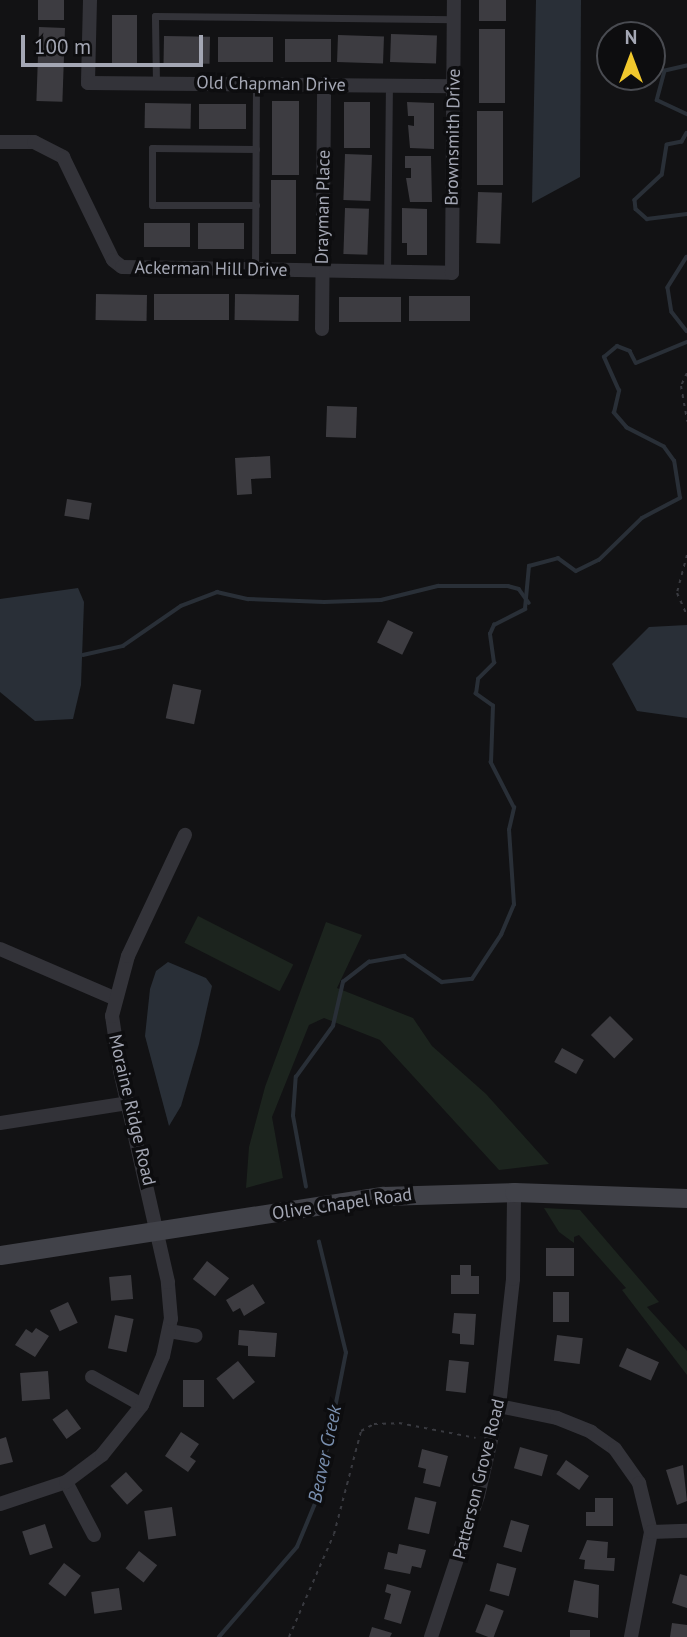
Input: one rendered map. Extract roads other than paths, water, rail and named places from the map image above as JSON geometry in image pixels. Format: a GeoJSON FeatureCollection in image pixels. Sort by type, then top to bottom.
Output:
{"type":"FeatureCollection","features":[{"type":"Feature","properties":{"kind":"main road","name":"Olive Chapel Road"},"geometry":{"type":"LineString","coordinates":[[0,1255],[383,1196],[514,1192],[687,1198]]}},
{"type":"Feature","properties":{"kind":"street","name":"Old Chapman Drive"},"geometry":{"type":"LineString","coordinates":[[90,0],[88,83],[454,86]]}},
{"type":"Feature","properties":{"kind":"street","name":"Brownsmith Drive"},"geometry":{"type":"LineString","coordinates":[[452,273],[454,0]]}},
{"type":"Feature","properties":{"kind":"street","name":"Drayman Place"},"geometry":{"type":"LineString","coordinates":[[322,330],[324,85]]}},
{"type":"Feature","properties":{"kind":"street","name":"Ackerman Hill Drive"},"geometry":{"type":"LineString","coordinates":[[0,142],[34,142],[63,157],[113,260],[122,267],[452,273]]}},
{"type":"Feature","properties":{"kind":"street","name":"Moraine Ridge Road"},"geometry":{"type":"LineString","coordinates":[[169,1331],[168,1282],[159,1231],[114,1040],[114,998],[128,956],[185,835]]}},
{"type":"Feature","properties":{"kind":"street"},"geometry":{"type":"LineString","coordinates":[[0,949],[114,998]]}},
{"type":"Feature","properties":{"kind":"street"},"geometry":{"type":"LineString","coordinates":[[0,1123],[127,1103]]}},
{"type":"Feature","properties":{"kind":"street","name":"Patterson Grove Road"},"geometry":{"type":"LineString","coordinates":[[430,1637],[478,1496],[499,1406],[513,1279],[514,1192]]}},
{"type":"Feature","properties":{"kind":"street"},"geometry":{"type":"LineString","coordinates":[[0,1504],[66,1482],[102,1455],[142,1405],[169,1331],[196,1336]]}},
{"type":"Feature","properties":{"kind":"street"},"geometry":{"type":"LineString","coordinates":[[92,1377],[142,1405]]}},
{"type":"Feature","properties":{"kind":"street"},"geometry":{"type":"LineString","coordinates":[[499,1406],[557,1419],[609,1444],[639,1483],[651,1532],[631,1637]]}},
{"type":"Feature","properties":{"kind":"street"},"geometry":{"type":"LineString","coordinates":[[66,1482],[94,1535]]}},
{"type":"Feature","properties":{"kind":"street"},"geometry":{"type":"LineString","coordinates":[[651,1532],[687,1531]]}},
{"type":"Feature","properties":{"kind":"lane"},"geometry":{"type":"LineString","coordinates":[[156,83],[156,16],[454,19]]}},
{"type":"Feature","properties":{"kind":"lane"},"geometry":{"type":"LineString","coordinates":[[255,270],[256,84]]}},
{"type":"Feature","properties":{"kind":"lane"},"geometry":{"type":"LineString","coordinates":[[387,272],[389,85]]}},
{"type":"Feature","properties":{"kind":"lane"},"geometry":{"type":"LineString","coordinates":[[256,149],[152,148],[152,205],[256,205]]}},
{"type":"Feature","properties":{"kind":"waterway","name":"Beaver Creek"},"geometry":{"type":"LineString","coordinates":[[687,66],[665,71],[657,100],[687,114]]}},
{"type":"Feature","properties":{"kind":"waterway","name":"Beaver Creek"},"geometry":{"type":"LineString","coordinates":[[687,133],[682,142],[667,145],[662,175],[635,200],[636,209],[647,219],[687,214]]}},
{"type":"Feature","properties":{"kind":"waterway","name":"Beaver Creek"},"geometry":{"type":"LineString","coordinates":[[687,257],[668,288],[672,312],[687,331]]}},
{"type":"Feature","properties":{"kind":"waterway","name":"Beaver Creek"},"geometry":{"type":"LineString","coordinates":[[306,1187],[293,1116],[296,1077],[333,1026],[343,982],[369,962],[404,956],[442,982],[472,979],[501,935],[514,905],[509,830],[514,808],[491,763],[493,706],[476,694],[478,679],[494,663],[490,634],[494,625],[525,609],[529,566],[558,558],[576,571],[599,560],[642,518],[680,498],[674,461],[664,447],[627,428],[614,413],[619,391],[604,357],[617,346],[630,351],[636,363],[687,342]]}},
{"type":"Feature","properties":{"kind":"waterway"},"geometry":{"type":"LineString","coordinates":[[83,655],[123,646],[181,606],[217,592],[248,599],[324,602],[381,600],[438,586],[508,586],[519,589],[529,603]]}},
{"type":"Feature","properties":{"kind":"waterway","name":"Beaver Creek"},"geometry":{"type":"LineString","coordinates":[[219,1637],[297,1547],[317,1499],[346,1353],[319,1242]]}}]}
